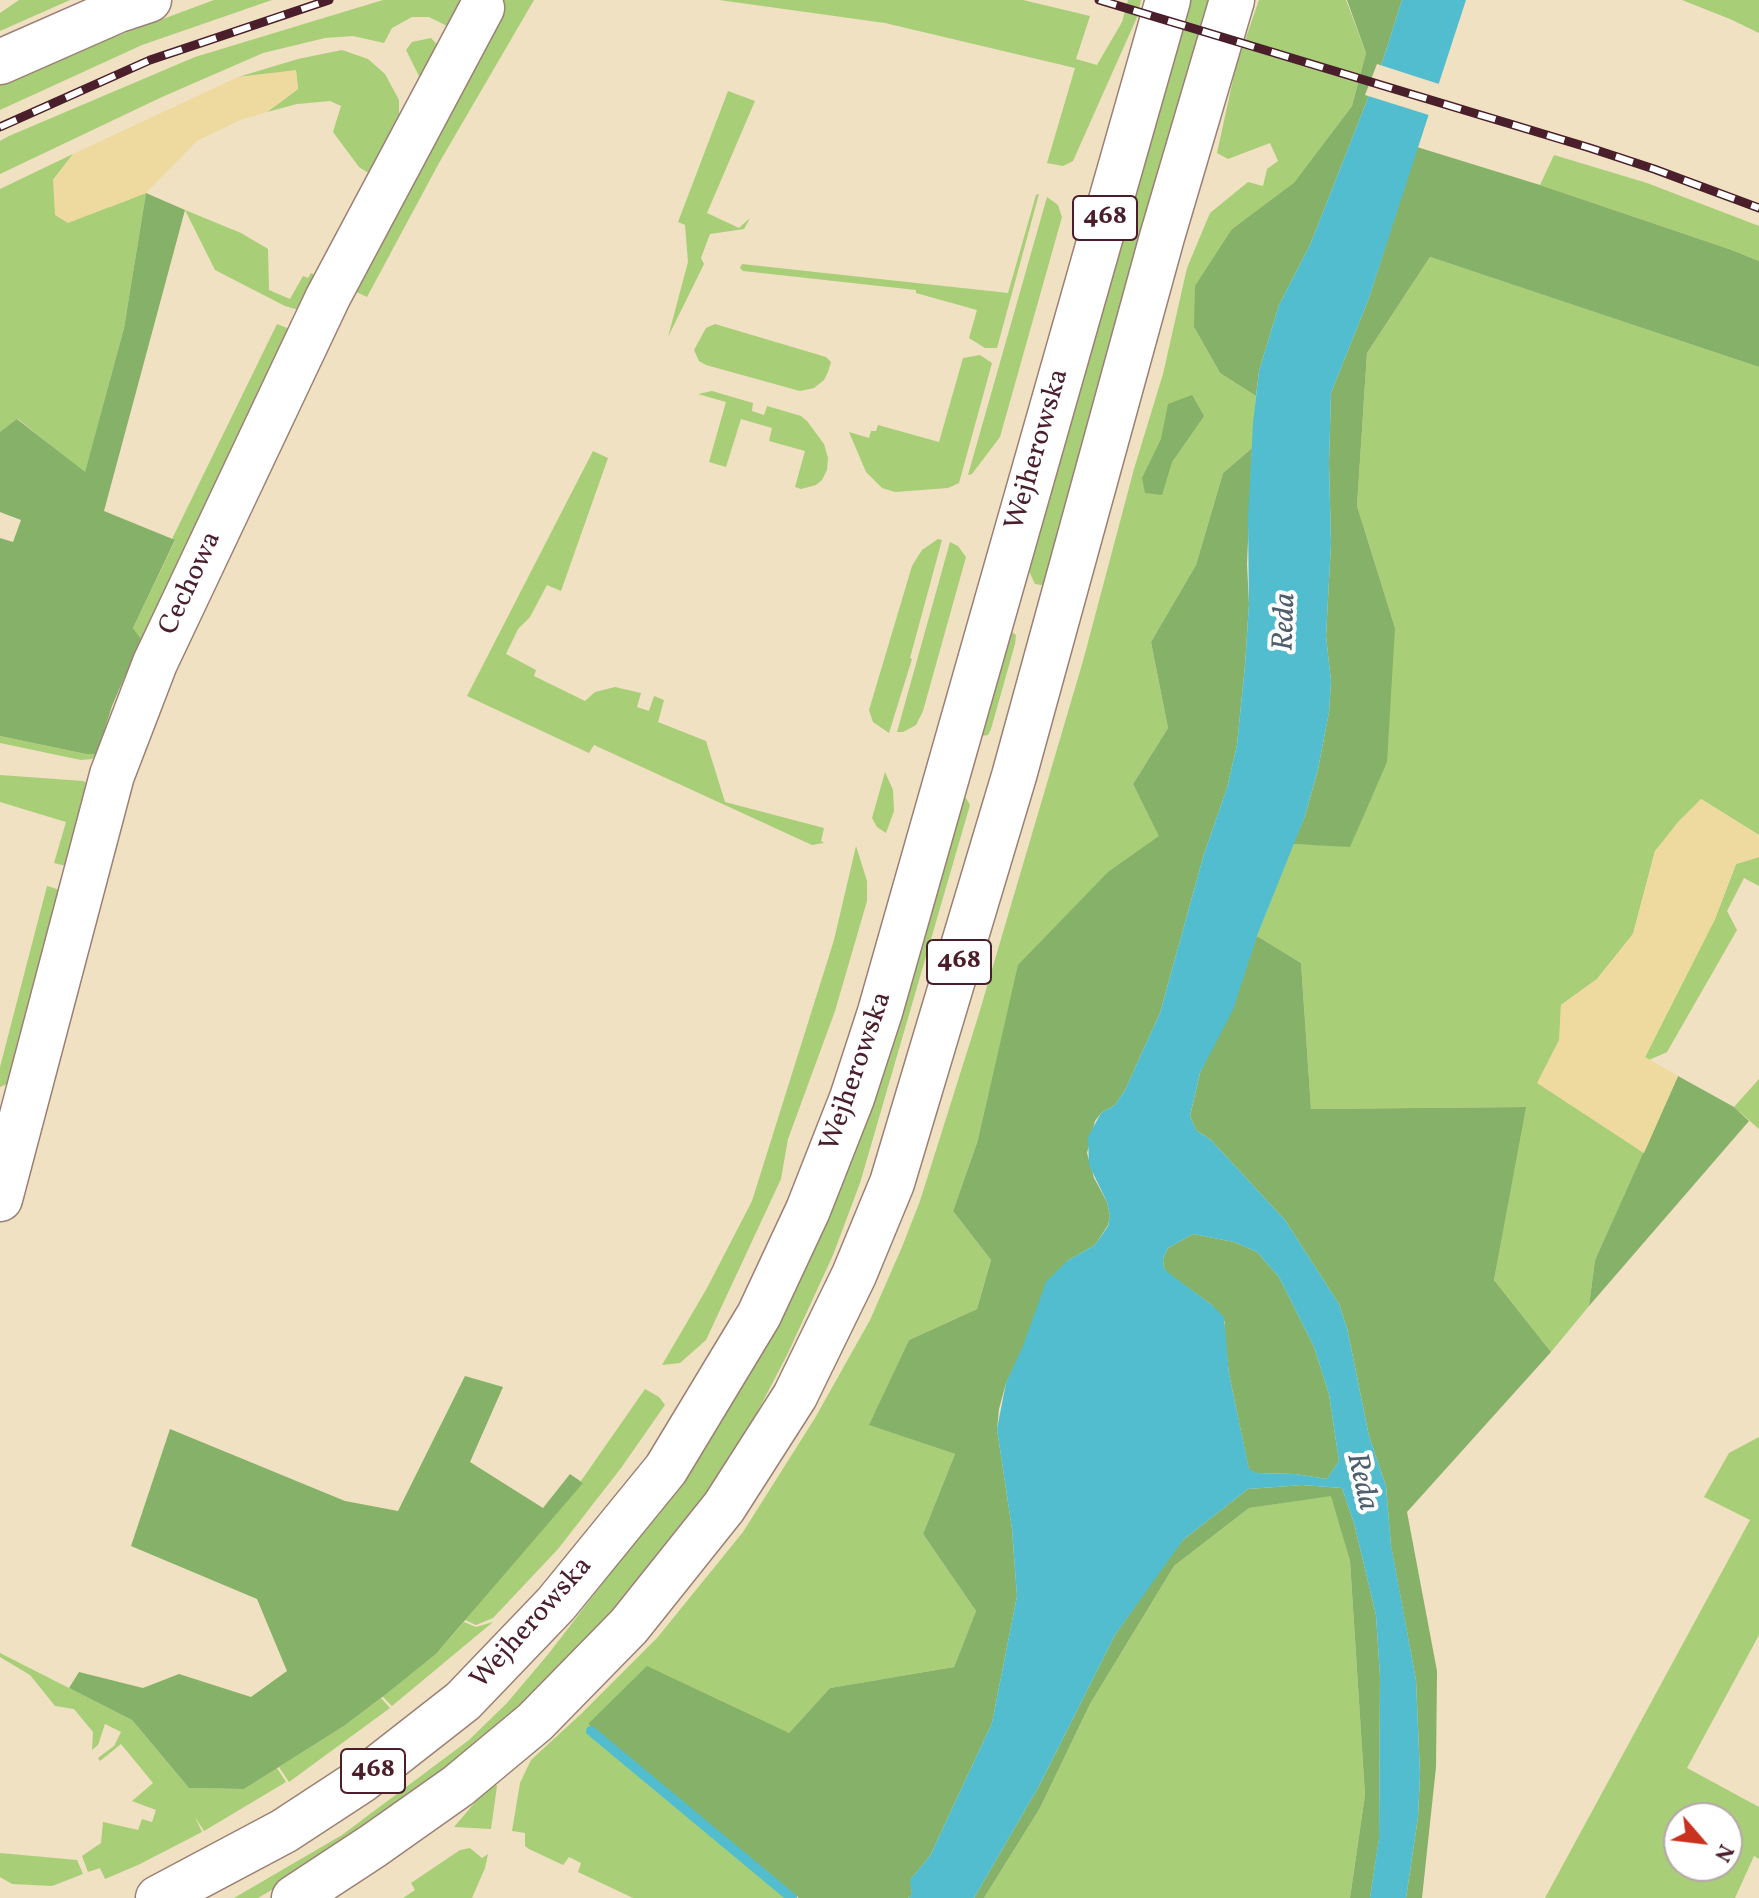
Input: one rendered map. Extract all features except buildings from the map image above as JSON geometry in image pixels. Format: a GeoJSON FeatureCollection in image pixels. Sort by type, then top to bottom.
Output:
{"type":"FeatureCollection","features":[{"type":"Feature","properties":{"kind":"main road"},"geometry":{"type":"LineString","coordinates":[[0,62],[116,11],[149,0]]}},
{"type":"Feature","properties":{"kind":"main road","name":"Wejherowska"},"geometry":{"type":"LineString","coordinates":[[158,1898],[284,1831],[362,1780],[463,1701],[556,1604],[666,1469],[759,1315],[808,1210],[852,1098],[880,1012],[1168,0]]}},
{"type":"Feature","properties":{"kind":"main road","name":"468"},"geometry":{"type":"LineString","coordinates":[[294,1898],[458,1786],[535,1722],[629,1626],[724,1507],[795,1396],[854,1275],[892,1183],[1014,776],[1162,237],[1232,0]]}},
{"type":"Feature","properties":{"kind":"main road","name":"Cechowa"},"geometry":{"type":"LineString","coordinates":[[0,1199],[112,775],[155,663],[328,297],[482,8]]}},
{"type":"Feature","properties":{"kind":"green space"},"geometry":{"type":"Polygon","coordinates":[[[19,0],[70,0],[0,31],[0,13],[19,0]]]}},
{"type":"Feature","properties":{"kind":"green space"},"geometry":{"type":"Polygon","coordinates":[[[214,0],[272,0],[142,45],[0,110],[0,84],[90,46],[214,0]]]}},
{"type":"Feature","properties":{"kind":"green space"},"geometry":{"type":"Polygon","coordinates":[[[383,0],[475,0],[455,30],[429,17],[412,17],[392,28],[384,43],[353,36],[325,38],[263,53],[0,174],[0,141],[9,136],[195,57],[383,0]]]}},
{"type":"Feature","properties":{"kind":"green space"},"geometry":{"type":"Polygon","coordinates":[[[497,0],[534,0],[439,163],[367,297],[352,290],[497,0]]]}},
{"type":"Feature","properties":{"kind":"green space"},"geometry":{"type":"Polygon","coordinates":[[[719,0],[1023,0],[1090,16],[1076,59],[1097,65],[1122,22],[1128,0],[1141,0],[1138,15],[1073,161],[1063,166],[1047,163],[1075,68],[885,23],[719,0]]]}},
{"type":"Feature","properties":{"kind":"green space"},"geometry":{"type":"Polygon","coordinates":[[[1188,0],[1209,0],[1047,583],[1035,584],[1027,567],[1188,0]]]}},
{"type":"Feature","properties":{"kind":"green space"},"geometry":{"type":"Polygon","coordinates":[[[1259,0],[1346,0],[1366,53],[1352,106],[1294,184],[1232,229],[1194,327],[1220,373],[1256,396],[1252,448],[1223,473],[1196,565],[1151,642],[1168,728],[1133,784],[1160,836],[1109,871],[978,1140],[953,1211],[991,1260],[977,1309],[909,1340],[870,1425],[955,1454],[923,1534],[976,1611],[954,1667],[830,1688],[789,1733],[588,1724],[593,1729],[590,1733],[787,1898],[633,1898],[578,1872],[581,1863],[569,1857],[563,1865],[525,1846],[525,1833],[512,1831],[520,1783],[531,1760],[657,1638],[743,1532],[815,1418],[870,1320],[902,1247],[920,1201],[978,1017],[1083,661],[1134,469],[1163,374],[1187,268],[1210,213],[1248,182],[1263,186],[1267,169],[1278,161],[1270,143],[1228,159],[1217,153],[1236,66],[1259,0]]]}},
{"type":"Feature","properties":{"kind":"green space"},"geometry":{"type":"Polygon","coordinates":[[[1347,0],[1402,0],[1383,60],[1310,245],[1279,305],[1259,371],[1256,396],[1220,373],[1194,327],[1195,286],[1232,229],[1294,183],[1352,106],[1366,53],[1347,0]]]}},
{"type":"Feature","properties":{"kind":"green space"},"geometry":{"type":"Polygon","coordinates":[[[1682,0],[1759,0],[1759,33],[1730,19],[1682,0]]]}},
{"type":"Feature","properties":{"kind":"green space"},"geometry":{"type":"Polygon","coordinates":[[[431,38],[445,53],[423,84],[406,50],[412,42],[431,38]]]}},
{"type":"Feature","properties":{"kind":"green space"},"geometry":{"type":"Polygon","coordinates":[[[342,50],[368,59],[385,74],[399,100],[399,123],[370,174],[359,167],[333,132],[341,106],[330,101],[297,104],[267,112],[298,89],[296,71],[238,77],[342,50]]]}},
{"type":"Feature","properties":{"kind":"green space"},"geometry":{"type":"Polygon","coordinates":[[[728,91],[755,101],[707,213],[739,228],[750,218],[744,229],[710,234],[701,258],[704,264],[668,337],[688,262],[685,225],[678,222],[728,91]]]}},
{"type":"Feature","properties":{"kind":"green space"},"geometry":{"type":"Polygon","coordinates":[[[1417,147],[1540,185],[1759,261],[1759,367],[1430,257],[1367,353],[1357,506],[1395,628],[1387,762],[1350,847],[1293,844],[1305,816],[1318,769],[1329,712],[1331,681],[1326,636],[1331,544],[1331,393],[1369,298],[1417,147]]]}},
{"type":"Feature","properties":{"kind":"green space"},"geometry":{"type":"Polygon","coordinates":[[[73,154],[53,180],[110,207],[146,193],[124,328],[85,473],[18,419],[0,432],[0,189],[73,154]]]}},
{"type":"Feature","properties":{"kind":"green space"},"geometry":{"type":"Polygon","coordinates":[[[1554,155],[1647,183],[1759,226],[1759,261],[1540,185],[1554,155]]]}},
{"type":"Feature","properties":{"kind":"green space"},"geometry":{"type":"Polygon","coordinates":[[[146,193],[185,210],[104,511],[175,540],[133,628],[141,639],[112,706],[97,754],[86,754],[0,736],[0,538],[13,542],[21,520],[0,512],[0,432],[17,419],[85,472],[124,328],[146,193]]]}},
{"type":"Feature","properties":{"kind":"green space"},"geometry":{"type":"Polygon","coordinates":[[[1039,194],[997,348],[985,348],[969,338],[977,310],[916,293],[916,290],[743,271],[740,268],[742,264],[1008,293],[1036,195],[1039,194]]]}},
{"type":"Feature","properties":{"kind":"green space"},"geometry":{"type":"Polygon","coordinates":[[[1047,197],[1058,205],[1062,217],[1000,437],[972,474],[968,475],[1047,197]]]}},
{"type":"Feature","properties":{"kind":"green space"},"geometry":{"type":"Polygon","coordinates":[[[185,210],[241,233],[268,249],[269,290],[290,299],[303,276],[308,278],[311,273],[318,277],[302,311],[285,306],[215,270],[185,210]]]}},
{"type":"Feature","properties":{"kind":"green space"},"geometry":{"type":"Polygon","coordinates":[[[1430,257],[1759,367],[1759,835],[1701,799],[1655,851],[1633,934],[1597,979],[1561,1005],[1560,1040],[1538,1083],[1644,1153],[1595,1260],[1589,1306],[1551,1352],[1494,1280],[1525,1107],[1311,1109],[1301,963],[1257,936],[1293,844],[1350,846],[1395,628],[1357,506],[1367,353],[1430,257]]]}},
{"type":"Feature","properties":{"kind":"green space"},"geometry":{"type":"Polygon","coordinates":[[[277,324],[292,330],[228,469],[141,639],[133,628],[175,541],[172,539],[277,324]]]}},
{"type":"Feature","properties":{"kind":"green space"},"geometry":{"type":"Polygon","coordinates":[[[715,324],[826,357],[831,362],[828,372],[814,388],[800,391],[706,365],[699,361],[694,350],[706,328],[715,324]]]}},
{"type":"Feature","properties":{"kind":"green space"},"geometry":{"type":"Polygon","coordinates":[[[980,355],[992,363],[959,483],[948,488],[895,492],[882,488],[866,472],[849,432],[869,438],[878,425],[939,442],[963,358],[980,355]]]}},
{"type":"Feature","properties":{"kind":"green space"},"geometry":{"type":"Polygon","coordinates":[[[712,391],[753,403],[752,411],[764,415],[767,406],[801,416],[824,444],[828,458],[822,480],[801,489],[795,487],[805,451],[769,441],[772,428],[741,419],[726,467],[709,462],[726,402],[698,394],[712,391]]]}},
{"type":"Feature","properties":{"kind":"green space"},"geometry":{"type":"Polygon","coordinates":[[[1192,395],[1204,416],[1172,462],[1162,495],[1145,493],[1142,478],[1161,439],[1168,404],[1192,395]]]}},
{"type":"Feature","properties":{"kind":"green space"},"geometry":{"type":"Polygon","coordinates":[[[1252,448],[1245,665],[1237,745],[1227,788],[1204,854],[1160,1013],[1125,1090],[1115,1105],[1101,1113],[1095,1121],[1087,1153],[1094,1178],[1107,1202],[1108,1225],[1095,1245],[1067,1261],[1006,1383],[999,1409],[997,1429],[1012,1529],[1017,1596],[992,1723],[930,1856],[911,1879],[912,1895],[908,1898],[799,1898],[588,1724],[647,1666],[789,1733],[830,1688],[954,1667],[976,1611],[923,1534],[955,1454],[869,1425],[909,1340],[977,1309],[991,1260],[953,1211],[978,1140],[1018,965],[1109,871],[1159,836],[1133,784],[1168,728],[1151,642],[1196,565],[1223,473],[1252,448]]]}},
{"type":"Feature","properties":{"kind":"green space"},"geometry":{"type":"Polygon","coordinates":[[[593,451],[608,458],[561,591],[547,585],[530,617],[518,629],[506,654],[536,670],[534,676],[585,701],[595,692],[615,687],[641,693],[637,707],[649,711],[654,696],[664,700],[658,722],[706,741],[725,802],[824,828],[821,841],[824,843],[812,845],[594,745],[589,753],[467,696],[593,451]]]}},
{"type":"Feature","properties":{"kind":"green space"},"geometry":{"type":"Polygon","coordinates":[[[938,539],[942,540],[912,659],[889,733],[873,722],[869,710],[912,566],[922,550],[938,539]]]}},
{"type":"Feature","properties":{"kind":"green space"},"geometry":{"type":"Polygon","coordinates":[[[950,542],[958,546],[966,557],[923,711],[916,725],[897,732],[950,542]]]}},
{"type":"Feature","properties":{"kind":"green space"},"geometry":{"type":"Polygon","coordinates":[[[1007,633],[1016,635],[1015,644],[991,729],[988,735],[982,736],[980,732],[1007,633]]]}},
{"type":"Feature","properties":{"kind":"green space"},"geometry":{"type":"Polygon","coordinates":[[[0,736],[97,754],[92,759],[81,760],[0,743],[0,736]]]}},
{"type":"Feature","properties":{"kind":"green space"},"geometry":{"type":"Polygon","coordinates":[[[885,772],[893,790],[894,811],[886,833],[877,827],[872,818],[885,772]]]}},
{"type":"Feature","properties":{"kind":"green space"},"geometry":{"type":"Polygon","coordinates":[[[0,775],[89,784],[66,866],[54,863],[66,822],[0,802],[0,775]]]}},
{"type":"Feature","properties":{"kind":"green space"},"geometry":{"type":"Polygon","coordinates":[[[966,798],[970,805],[860,1183],[833,1255],[788,1353],[733,1459],[633,1595],[509,1722],[343,1848],[258,1898],[234,1898],[342,1835],[469,1740],[507,1703],[550,1652],[687,1473],[962,799],[966,798]]]}},
{"type":"Feature","properties":{"kind":"green space"},"geometry":{"type":"Polygon","coordinates":[[[856,846],[867,881],[867,901],[835,1011],[788,1139],[781,1179],[706,1340],[680,1363],[662,1365],[707,1288],[752,1201],[834,940],[856,846]]]}},
{"type":"Feature","properties":{"kind":"green space"},"geometry":{"type":"Polygon","coordinates":[[[1759,857],[1759,886],[1744,878],[1727,911],[1737,930],[1667,1052],[1649,1060],[1645,1057],[1715,919],[1736,864],[1759,857]]]}},
{"type":"Feature","properties":{"kind":"green space"},"geometry":{"type":"Polygon","coordinates":[[[47,886],[60,890],[7,1084],[0,1087],[0,1067],[47,886]]]}},
{"type":"Feature","properties":{"kind":"green space"},"geometry":{"type":"Polygon","coordinates":[[[1257,936],[1301,963],[1311,1109],[1526,1107],[1494,1280],[1551,1352],[1407,1512],[1437,1671],[1436,1767],[1422,1898],[1406,1898],[1418,1817],[1420,1775],[1416,1680],[1391,1546],[1386,1486],[1369,1436],[1347,1328],[1339,1304],[1285,1220],[1211,1140],[1196,1130],[1190,1116],[1200,1073],[1257,936]]]}},
{"type":"Feature","properties":{"kind":"green space"},"geometry":{"type":"Polygon","coordinates":[[[1678,1076],[1734,1107],[1749,1121],[1589,1306],[1595,1260],[1678,1076]]]}},
{"type":"Feature","properties":{"kind":"green space"},"geometry":{"type":"Polygon","coordinates":[[[1759,1079],[1759,1129],[1734,1107],[1759,1079]]]}},
{"type":"Feature","properties":{"kind":"green space"},"geometry":{"type":"Polygon","coordinates":[[[1193,1234],[1234,1242],[1257,1252],[1279,1277],[1314,1347],[1329,1394],[1339,1461],[1327,1479],[1249,1470],[1229,1374],[1225,1322],[1212,1305],[1164,1268],[1163,1259],[1168,1248],[1193,1234]]]}},
{"type":"Feature","properties":{"kind":"green space"},"geometry":{"type":"Polygon","coordinates":[[[465,1376],[503,1387],[470,1462],[543,1508],[570,1474],[583,1483],[436,1654],[381,1698],[344,1726],[244,1789],[189,1788],[132,1720],[69,1688],[79,1672],[143,1688],[179,1674],[251,1697],[287,1671],[257,1599],[131,1546],[170,1429],[345,1501],[398,1511],[465,1376]]]}},
{"type":"Feature","properties":{"kind":"green space"},"geometry":{"type":"Polygon","coordinates":[[[645,1389],[659,1397],[665,1405],[558,1549],[493,1618],[476,1625],[465,1620],[582,1483],[645,1389]]]}},
{"type":"Feature","properties":{"kind":"green space"},"geometry":{"type":"Polygon","coordinates":[[[1759,1437],[1759,1635],[1687,1768],[1759,1807],[1759,1859],[1754,1856],[1743,1880],[1743,1802],[1663,1802],[1663,1882],[1742,1882],[1735,1898],[1545,1898],[1750,1520],[1704,1497],[1729,1453],[1759,1437]]]}},
{"type":"Feature","properties":{"kind":"green space"},"geometry":{"type":"Polygon","coordinates":[[[1302,1485],[1342,1488],[1354,1523],[1376,1615],[1380,1677],[1379,1839],[1370,1898],[1350,1898],[1365,1795],[1350,1561],[1331,1496],[1249,1508],[1174,1566],[1090,1704],[1040,1808],[984,1898],[974,1898],[1039,1786],[1115,1635],[1173,1552],[1183,1540],[1248,1489],[1302,1485]]]}},
{"type":"Feature","properties":{"kind":"green space"},"geometry":{"type":"Polygon","coordinates":[[[1332,1495],[1350,1561],[1365,1795],[1350,1898],[984,1898],[1040,1808],[1090,1704],[1174,1566],[1249,1508],[1332,1495]]]}},
{"type":"Feature","properties":{"kind":"green space"},"geometry":{"type":"Polygon","coordinates":[[[464,1622],[476,1627],[493,1622],[392,1706],[382,1696],[436,1654],[464,1622]]]}},
{"type":"Feature","properties":{"kind":"green space"},"geometry":{"type":"Polygon","coordinates":[[[0,1653],[132,1720],[189,1788],[244,1789],[277,1768],[286,1782],[204,1831],[195,1817],[202,1832],[138,1865],[105,1879],[100,1868],[88,1872],[82,1856],[101,1843],[103,1822],[138,1830],[142,1819],[152,1822],[156,1810],[132,1801],[153,1783],[121,1744],[100,1761],[98,1758],[114,1746],[121,1732],[105,1724],[98,1745],[92,1750],[93,1732],[74,1709],[55,1706],[30,1675],[0,1657],[0,1653]]]}},
{"type":"Feature","properties":{"kind":"green space"},"geometry":{"type":"Polygon","coordinates":[[[381,1698],[390,1708],[289,1782],[279,1767],[344,1726],[381,1698]]]}},
{"type":"Feature","properties":{"kind":"green space"},"geometry":{"type":"Polygon","coordinates":[[[495,1784],[491,1829],[454,1827],[488,1787],[495,1784]]]}},
{"type":"Feature","properties":{"kind":"green space"},"geometry":{"type":"Polygon","coordinates":[[[470,1848],[482,1858],[488,1854],[472,1898],[403,1898],[415,1890],[411,1883],[460,1850],[470,1848]]]}},
{"type":"Feature","properties":{"kind":"green space"},"geometry":{"type":"Polygon","coordinates":[[[0,1853],[77,1860],[83,1874],[52,1886],[12,1884],[0,1877],[0,1853]]]}},
{"type":"Feature","properties":{"kind":"sand"},"geometry":{"type":"Polygon","coordinates":[[[296,70],[298,89],[267,112],[240,120],[197,141],[146,193],[68,223],[55,215],[53,180],[73,154],[238,77],[296,70]]]}},
{"type":"Feature","properties":{"kind":"sand"},"geometry":{"type":"Polygon","coordinates":[[[1701,799],[1759,835],[1759,857],[1736,864],[1715,919],[1645,1057],[1678,1076],[1644,1153],[1537,1083],[1559,1040],[1561,1005],[1597,979],[1633,934],[1655,851],[1701,799]]]}},
{"type":"Feature","properties":{"kind":"water","name":"Reda"},"geometry":{"type":"Polygon","coordinates":[[[1402,0],[1466,0],[1369,298],[1331,393],[1331,544],[1326,636],[1331,681],[1329,712],[1318,769],[1305,816],[1257,936],[1233,1010],[1200,1073],[1190,1116],[1196,1130],[1211,1140],[1285,1220],[1339,1304],[1347,1328],[1369,1436],[1386,1486],[1391,1545],[1416,1680],[1420,1775],[1418,1817],[1406,1898],[1370,1898],[1379,1838],[1380,1677],[1376,1615],[1354,1523],[1342,1488],[1302,1485],[1248,1489],[1183,1540],[1115,1635],[1039,1786],[974,1898],[908,1898],[912,1895],[910,1880],[930,1856],[992,1723],[1017,1596],[1012,1529],[997,1429],[1006,1383],[1046,1282],[1067,1261],[1095,1245],[1108,1226],[1110,1216],[1107,1202],[1089,1165],[1088,1137],[1101,1113],[1115,1105],[1125,1090],[1160,1013],[1237,745],[1249,604],[1248,518],[1259,371],[1279,305],[1310,245],[1383,60],[1402,0]],[[1193,1234],[1168,1248],[1163,1259],[1164,1268],[1224,1317],[1229,1374],[1249,1469],[1257,1473],[1327,1479],[1339,1461],[1329,1394],[1314,1347],[1279,1277],[1257,1252],[1234,1242],[1193,1234]]]}},
{"type":"Feature","properties":{"kind":"pier"},"geometry":{"type":"Polygon","coordinates":[[[1377,64],[1442,85],[1432,116],[1365,95],[1377,64]]]}},
{"type":"Feature","properties":{"kind":"waterway"},"geometry":{"type":"LineString","coordinates":[[591,1731],[792,1898]]}},
{"type":"Feature","properties":{"kind":"railway"},"geometry":{"type":"LineString","coordinates":[[0,127],[150,60],[329,0]]}},
{"type":"Feature","properties":{"kind":"railway"},"geometry":{"type":"LineString","coordinates":[[1099,0],[1590,148],[1759,208]]}}]}
